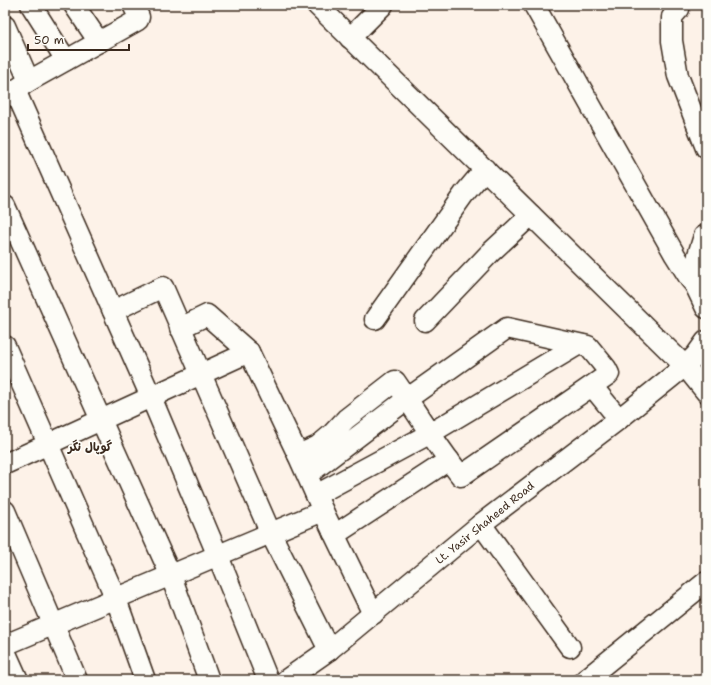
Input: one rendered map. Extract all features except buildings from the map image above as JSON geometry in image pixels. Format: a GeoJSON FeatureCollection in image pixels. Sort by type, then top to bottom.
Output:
{"type":"FeatureCollection","features":[{"type":"Feature","properties":{"kind":"street"},"geometry":{"type":"LineString","coordinates":[[31,5],[66,60]]}},
{"type":"Feature","properties":{"kind":"street"},"geometry":{"type":"LineString","coordinates":[[74,5],[99,42]]}},
{"type":"Feature","properties":{"kind":"street"},"geometry":{"type":"LineString","coordinates":[[317,5],[685,366],[706,392]]}},
{"type":"Feature","properties":{"kind":"street"},"geometry":{"type":"LineString","coordinates":[[345,33],[365,5]]}},
{"type":"Feature","properties":{"kind":"street"},"geometry":{"type":"LineString","coordinates":[[345,33],[383,5]]}},
{"type":"Feature","properties":{"kind":"street"},"geometry":{"type":"LineString","coordinates":[[534,5],[675,255],[695,285],[706,308]]}},
{"type":"Feature","properties":{"kind":"street"},"geometry":{"type":"LineString","coordinates":[[680,5],[679,9],[672,18],[672,41],[678,76],[706,148]]}},
{"type":"Feature","properties":{"kind":"street"},"geometry":{"type":"LineString","coordinates":[[16,89],[134,23],[138,20],[136,11]]}},
{"type":"Feature","properties":{"kind":"street"},"geometry":{"type":"LineString","coordinates":[[5,26],[16,89],[151,397],[268,680]]}},
{"type":"Feature","properties":{"kind":"street"},"geometry":{"type":"LineString","coordinates":[[375,319],[464,194],[485,169]]}},
{"type":"Feature","properties":{"kind":"street"},"geometry":{"type":"LineString","coordinates":[[5,206],[170,576],[209,680]]}},
{"type":"Feature","properties":{"kind":"street"},"geometry":{"type":"LineString","coordinates":[[425,321],[490,253],[531,215]]}},
{"type":"Feature","properties":{"kind":"street"},"geometry":{"type":"LineString","coordinates":[[675,255],[705,235]]}},
{"type":"Feature","properties":{"kind":"street"},"geometry":{"type":"LineString","coordinates":[[695,285],[698,255],[705,235]]}},
{"type":"Feature","properties":{"kind":"street"},"geometry":{"type":"LineString","coordinates":[[113,311],[163,287],[271,534],[329,650]]}},
{"type":"Feature","properties":{"kind":"street"},"geometry":{"type":"LineString","coordinates":[[180,328],[207,315],[249,352],[373,614]]}},
{"type":"Feature","properties":{"kind":"street"},"geometry":{"type":"LineString","coordinates":[[298,455],[318,446],[346,419],[395,381],[407,399],[431,433],[449,460],[461,476],[609,374],[588,346],[507,328],[407,399],[307,475]]}},
{"type":"Feature","properties":{"kind":"street","name":"Lt. Yasir Shaheed Road"},"geometry":{"type":"LineString","coordinates":[[286,680],[329,650],[481,524],[619,419],[685,366],[696,355],[706,340]]}},
{"type":"Feature","properties":{"kind":"street"},"geometry":{"type":"LineString","coordinates":[[5,645],[271,534],[431,433],[570,350],[582,345]]}},
{"type":"Feature","properties":{"kind":"street"},"geometry":{"type":"LineString","coordinates":[[5,346],[116,599],[145,680]]}},
{"type":"Feature","properties":{"kind":"street"},"geometry":{"type":"LineString","coordinates":[[5,464],[249,352]]}},
{"type":"Feature","properties":{"kind":"street"},"geometry":{"type":"LineString","coordinates":[[592,386],[619,419]]}},
{"type":"Feature","properties":{"kind":"street"},"geometry":{"type":"LineString","coordinates":[[333,532],[342,530],[449,460]]}},
{"type":"Feature","properties":{"kind":"street"},"geometry":{"type":"LineString","coordinates":[[5,511],[52,625],[77,680]]}},
{"type":"Feature","properties":{"kind":"street"},"geometry":{"type":"LineString","coordinates":[[481,524],[570,647]]}},
{"type":"Feature","properties":{"kind":"street"},"geometry":{"type":"LineString","coordinates":[[595,677],[706,582]]}},
{"type":"Feature","properties":{"kind":"street"},"geometry":{"type":"LineString","coordinates":[[5,651],[18,680]]}},
{"type":"Feature","properties":{"kind":"district","name":"گوپال نگر"},"geometry":{"type":"Point","coordinates":[90,447]}}]}
